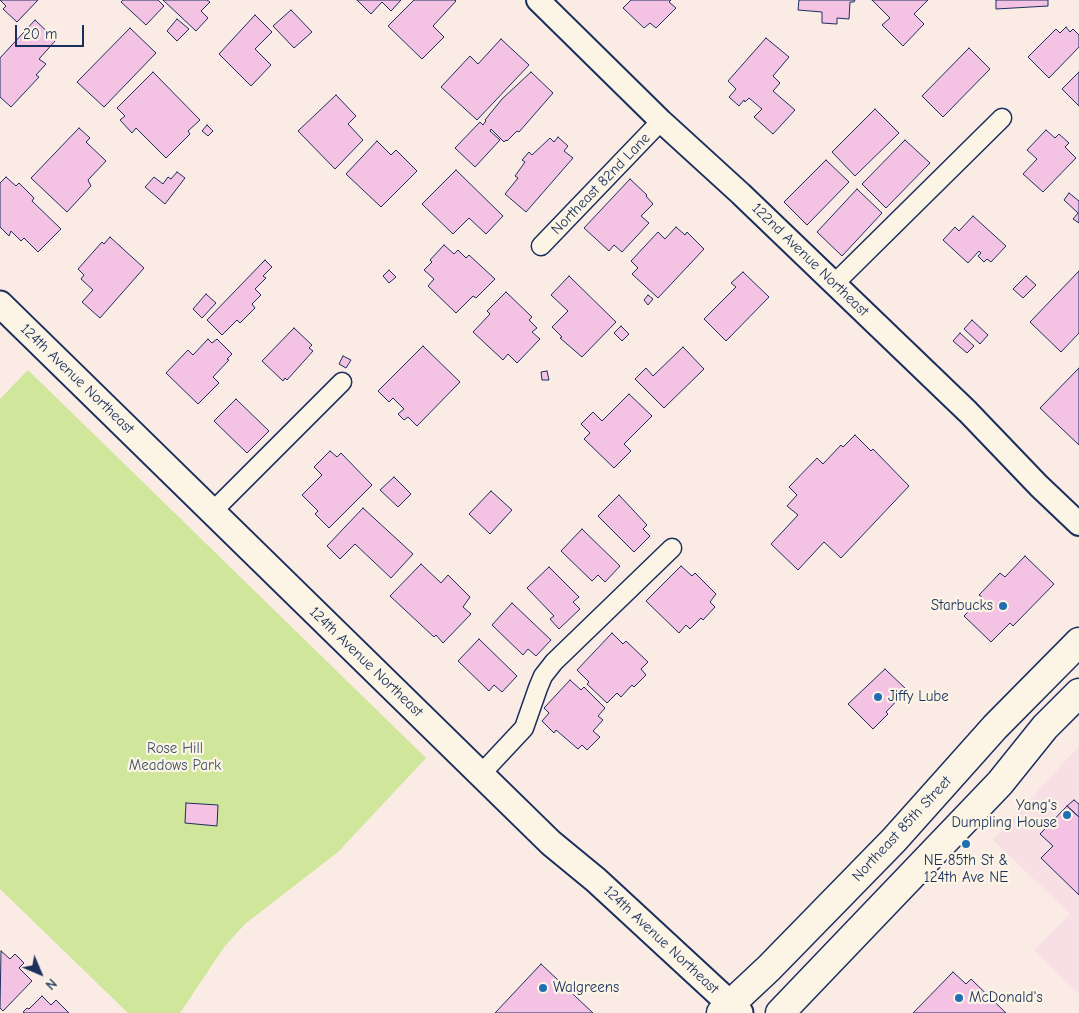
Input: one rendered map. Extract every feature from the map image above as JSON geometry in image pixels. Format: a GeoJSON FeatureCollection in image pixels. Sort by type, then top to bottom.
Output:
{"type":"FeatureCollection","features":[{"type":"Feature","properties":{"kind":"main road","name":"124th Avenue Northeast"},"geometry":{"type":"LineString","coordinates":[[0,304],[551,843],[596,880],[730,1010]]}},
{"type":"Feature","properties":{"kind":"main road","name":"Northeast 85th Street"},"geometry":{"type":"LineString","coordinates":[[730,1010],[882,852],[994,727],[1079,642]]}},
{"type":"Feature","properties":{"kind":"main road"},"geometry":{"type":"LineString","coordinates":[[780,1013],[1000,783],[1045,727],[1079,693]]}},
{"type":"Feature","properties":{"kind":"street","name":"122nd Avenue Northeast"},"geometry":{"type":"LineString","coordinates":[[538,0],[661,121],[741,194],[968,412],[1039,486],[1079,524]]}},
{"type":"Feature","properties":{"kind":"street"},"geometry":{"type":"LineString","coordinates":[[835,284],[1002,118]]}},
{"type":"Feature","properties":{"kind":"street","name":"Northeast 82nd Lane"},"geometry":{"type":"LineString","coordinates":[[541,246],[661,121]]}},
{"type":"Feature","properties":{"kind":"street"},"geometry":{"type":"LineString","coordinates":[[212,512],[342,382]]}},
{"type":"Feature","properties":{"kind":"street"},"geometry":{"type":"LineString","coordinates":[[481,774],[524,728],[543,676],[554,662],[672,548]]}},
{"type":"Feature","properties":{"kind":"shaded area"},"geometry":{"type":"Polygon","coordinates":[[[1079,746],[1079,994],[1034,950],[1070,914],[993,840],[1079,746]]]}},
{"type":"Feature","properties":{"kind":"green space","name":"Rose Hill Meadows Park"},"geometry":{"type":"Polygon","coordinates":[[[28,370],[426,758],[338,852],[245,924],[224,947],[180,1013],[128,1013],[0,889],[0,399],[28,370]]]}},
{"type":"Feature","properties":{"kind":"building"},"geometry":{"type":"Polygon","coordinates":[[[0,0],[38,0],[17,22],[3,9],[6,6],[0,0]]]}},
{"type":"Feature","properties":{"kind":"building"},"geometry":{"type":"Polygon","coordinates":[[[123,0],[158,0],[164,6],[146,25],[121,2],[123,0]]]}},
{"type":"Feature","properties":{"kind":"building"},"geometry":{"type":"Polygon","coordinates":[[[163,0],[207,0],[210,2],[201,11],[208,18],[196,31],[163,0]]]}},
{"type":"Feature","properties":{"kind":"building"},"geometry":{"type":"Polygon","coordinates":[[[357,0],[401,0],[391,11],[382,2],[371,14],[357,0]]]}},
{"type":"Feature","properties":{"kind":"building"},"geometry":{"type":"Polygon","coordinates":[[[414,0],[456,1],[433,26],[444,37],[422,59],[388,26],[414,0]]]}},
{"type":"Feature","properties":{"kind":"building"},"geometry":{"type":"Polygon","coordinates":[[[631,0],[671,0],[669,2],[676,8],[656,28],[650,23],[644,28],[623,8],[631,0]]]}},
{"type":"Feature","properties":{"kind":"building"},"geometry":{"type":"Polygon","coordinates":[[[799,0],[855,0],[850,2],[849,19],[837,18],[837,24],[822,23],[822,12],[798,10],[799,0]]]}},
{"type":"Feature","properties":{"kind":"building"},"geometry":{"type":"Polygon","coordinates":[[[872,0],[928,0],[914,14],[924,24],[903,46],[882,25],[890,18],[872,0]]]}},
{"type":"Feature","properties":{"kind":"building"},"geometry":{"type":"Polygon","coordinates":[[[996,0],[1048,0],[1048,6],[996,9],[996,0]]]}},
{"type":"Feature","properties":{"kind":"building"},"geometry":{"type":"Polygon","coordinates":[[[291,10],[312,32],[294,48],[273,26],[291,10]]]}},
{"type":"Feature","properties":{"kind":"building"},"geometry":{"type":"Polygon","coordinates":[[[255,15],[272,32],[255,49],[271,65],[251,86],[219,54],[255,15]]]}},
{"type":"Feature","properties":{"kind":"building"},"geometry":{"type":"Polygon","coordinates":[[[177,19],[189,29],[177,41],[167,31],[177,19]]]}},
{"type":"Feature","properties":{"kind":"building"},"geometry":{"type":"Polygon","coordinates":[[[35,20],[56,40],[39,59],[46,64],[36,75],[39,77],[11,107],[0,97],[0,58],[35,20]]]}},
{"type":"Feature","properties":{"kind":"building"},"geometry":{"type":"Polygon","coordinates":[[[1066,27],[1070,32],[1073,29],[1079,35],[1079,47],[1049,78],[1028,57],[1056,29],[1060,33],[1066,27]]]}},
{"type":"Feature","properties":{"kind":"building"},"geometry":{"type":"Polygon","coordinates":[[[130,28],[156,53],[104,107],[77,82],[130,28]]]}},
{"type":"Feature","properties":{"kind":"building"},"geometry":{"type":"Polygon","coordinates":[[[766,38],[789,57],[773,76],[780,83],[773,91],[795,110],[773,134],[754,117],[762,109],[749,98],[745,102],[744,100],[739,106],[729,97],[736,89],[728,81],[766,38]]]}},
{"type":"Feature","properties":{"kind":"building"},"geometry":{"type":"Polygon","coordinates":[[[501,39],[529,65],[477,120],[441,87],[470,56],[478,64],[501,39]]]}},
{"type":"Feature","properties":{"kind":"building"},"geometry":{"type":"Polygon","coordinates":[[[969,48],[990,69],[943,117],[922,96],[969,48]]]}},
{"type":"Feature","properties":{"kind":"building"},"geometry":{"type":"Polygon","coordinates":[[[153,72],[200,120],[188,131],[190,134],[166,158],[136,128],[132,133],[120,120],[125,116],[117,108],[153,72]]]}},
{"type":"Feature","properties":{"kind":"building"},"geometry":{"type":"Polygon","coordinates":[[[531,72],[553,93],[519,132],[517,131],[507,141],[504,142],[491,129],[490,131],[500,140],[475,167],[455,148],[480,122],[483,125],[502,99],[531,72]]]}},
{"type":"Feature","properties":{"kind":"building"},"geometry":{"type":"Polygon","coordinates":[[[1079,72],[1079,106],[1062,89],[1079,72]]]}},
{"type":"Feature","properties":{"kind":"building"},"geometry":{"type":"Polygon","coordinates":[[[336,95],[356,116],[348,124],[363,140],[335,169],[298,131],[336,95]]]}},
{"type":"Feature","properties":{"kind":"building"},"geometry":{"type":"Polygon","coordinates":[[[875,109],[899,133],[855,176],[832,152],[875,109]]]}},
{"type":"Feature","properties":{"kind":"building"},"geometry":{"type":"Polygon","coordinates":[[[207,125],[213,131],[208,136],[202,131],[207,125]]]}},
{"type":"Feature","properties":{"kind":"building"},"geometry":{"type":"Polygon","coordinates":[[[79,128],[90,138],[86,142],[106,161],[88,180],[91,186],[67,212],[31,178],[79,128]]]}},
{"type":"Feature","properties":{"kind":"building"},"geometry":{"type":"Polygon","coordinates":[[[1046,130],[1055,138],[1059,134],[1069,143],[1065,147],[1076,158],[1043,192],[1023,174],[1037,159],[1027,150],[1046,130]]]}},
{"type":"Feature","properties":{"kind":"building"},"geometry":{"type":"Polygon","coordinates":[[[558,137],[568,146],[564,151],[573,158],[526,212],[505,194],[518,178],[515,176],[525,162],[522,160],[529,152],[532,155],[550,138],[554,142],[558,137]]]}},
{"type":"Feature","properties":{"kind":"building"},"geometry":{"type":"Polygon","coordinates":[[[905,140],[930,163],[886,208],[862,184],[905,140]]]}},
{"type":"Feature","properties":{"kind":"building"},"geometry":{"type":"Polygon","coordinates":[[[377,141],[391,155],[396,150],[417,171],[381,207],[346,174],[377,141]]]}},
{"type":"Feature","properties":{"kind":"building"},"geometry":{"type":"Polygon","coordinates":[[[826,160],[849,182],[807,225],[784,202],[826,160]]]}},
{"type":"Feature","properties":{"kind":"building"},"geometry":{"type":"Polygon","coordinates":[[[456,170],[503,216],[486,234],[469,218],[453,234],[422,204],[456,170]]]}},
{"type":"Feature","properties":{"kind":"building"},"geometry":{"type":"Polygon","coordinates":[[[177,172],[185,178],[165,204],[145,187],[154,177],[163,184],[168,177],[171,179],[177,172]]]}},
{"type":"Feature","properties":{"kind":"building"},"geometry":{"type":"Polygon","coordinates":[[[6,177],[16,186],[19,183],[34,198],[32,201],[61,229],[38,252],[24,238],[21,241],[11,231],[9,236],[0,227],[0,183],[6,177]]]}},
{"type":"Feature","properties":{"kind":"building"},"geometry":{"type":"Polygon","coordinates":[[[630,179],[647,195],[653,204],[641,216],[649,223],[622,252],[614,245],[609,251],[584,228],[630,179]]]}},
{"type":"Feature","properties":{"kind":"building"},"geometry":{"type":"Polygon","coordinates":[[[857,189],[882,213],[842,256],[817,232],[857,189]]]}},
{"type":"Feature","properties":{"kind":"building"},"geometry":{"type":"Polygon","coordinates":[[[1069,193],[1079,201],[1079,223],[1073,219],[1078,213],[1064,200],[1069,193]]]}},
{"type":"Feature","properties":{"kind":"building"},"geometry":{"type":"Polygon","coordinates":[[[973,216],[1006,246],[991,262],[987,259],[984,262],[978,256],[981,253],[979,251],[968,263],[943,240],[955,227],[959,231],[973,216]]]}},
{"type":"Feature","properties":{"kind":"building"},"geometry":{"type":"Polygon","coordinates":[[[676,227],[685,235],[687,232],[704,249],[658,298],[632,274],[638,268],[631,261],[658,232],[665,239],[676,227]]]}},
{"type":"Feature","properties":{"kind":"building"},"geometry":{"type":"Polygon","coordinates":[[[110,237],[144,268],[100,318],[82,302],[93,290],[81,279],[84,275],[78,269],[102,242],[104,244],[110,237]]]}},
{"type":"Feature","properties":{"kind":"building"},"geometry":{"type":"Polygon","coordinates":[[[444,245],[454,254],[458,250],[466,258],[469,255],[495,279],[476,298],[473,296],[456,313],[428,286],[434,279],[424,270],[432,262],[430,260],[444,245]]]}},
{"type":"Feature","properties":{"kind":"building"},"geometry":{"type":"Polygon","coordinates":[[[265,260],[272,267],[263,276],[266,278],[255,289],[261,295],[252,304],[255,308],[240,323],[237,320],[222,335],[207,320],[265,260]]]}},
{"type":"Feature","properties":{"kind":"building"},"geometry":{"type":"Polygon","coordinates":[[[389,270],[396,277],[389,283],[383,276],[389,270]]]}},
{"type":"Feature","properties":{"kind":"building"},"geometry":{"type":"Polygon","coordinates":[[[1079,271],[1079,333],[1061,352],[1030,322],[1079,271]]]}},
{"type":"Feature","properties":{"kind":"building"},"geometry":{"type":"Polygon","coordinates":[[[743,272],[769,297],[726,341],[704,319],[736,287],[731,283],[743,272]]]}},
{"type":"Feature","properties":{"kind":"building"},"geometry":{"type":"Polygon","coordinates":[[[569,276],[616,322],[582,357],[560,338],[562,337],[552,327],[568,311],[551,295],[569,276]]]}},
{"type":"Feature","properties":{"kind":"building"},"geometry":{"type":"Polygon","coordinates":[[[1026,276],[1036,285],[1023,298],[1013,289],[1026,276]]]}},
{"type":"Feature","properties":{"kind":"building"},"geometry":{"type":"Polygon","coordinates":[[[506,292],[532,317],[529,320],[537,328],[532,332],[540,339],[517,363],[508,354],[503,360],[473,332],[490,314],[487,311],[506,292]]]}},
{"type":"Feature","properties":{"kind":"building"},"geometry":{"type":"Polygon","coordinates":[[[206,294],[216,303],[202,318],[193,309],[206,294]]]}},
{"type":"Feature","properties":{"kind":"building"},"geometry":{"type":"Polygon","coordinates":[[[648,295],[653,299],[648,305],[644,300],[648,295]]]}},
{"type":"Feature","properties":{"kind":"building"},"geometry":{"type":"Polygon","coordinates":[[[972,320],[988,335],[980,344],[964,329],[972,320]]]}},
{"type":"Feature","properties":{"kind":"building"},"geometry":{"type":"Polygon","coordinates":[[[621,326],[629,334],[622,341],[614,333],[621,326]]]}},
{"type":"Feature","properties":{"kind":"building"},"geometry":{"type":"Polygon","coordinates":[[[294,328],[312,345],[309,348],[313,351],[287,380],[285,378],[283,381],[262,361],[294,328]]]}},
{"type":"Feature","properties":{"kind":"building"},"geometry":{"type":"Polygon","coordinates":[[[960,333],[974,346],[967,353],[953,341],[960,333]]]}},
{"type":"Feature","properties":{"kind":"building"},"geometry":{"type":"Polygon","coordinates":[[[208,339],[212,343],[217,339],[232,354],[227,359],[229,360],[213,377],[219,383],[198,404],[166,373],[188,350],[193,355],[208,339]]]}},
{"type":"Feature","properties":{"kind":"building"},"geometry":{"type":"Polygon","coordinates":[[[423,346],[460,382],[417,426],[408,417],[404,420],[398,414],[404,409],[393,398],[389,402],[378,391],[423,346]]]}},
{"type":"Feature","properties":{"kind":"building"},"geometry":{"type":"Polygon","coordinates":[[[683,347],[704,369],[664,408],[635,379],[646,368],[653,376],[683,347]]]}},
{"type":"Feature","properties":{"kind":"building"},"geometry":{"type":"Polygon","coordinates":[[[343,356],[351,360],[346,368],[339,364],[343,356]]]}},
{"type":"Feature","properties":{"kind":"building"},"geometry":{"type":"Polygon","coordinates":[[[1079,368],[1079,445],[1040,408],[1079,368]]]}},
{"type":"Feature","properties":{"kind":"building"},"geometry":{"type":"Polygon","coordinates":[[[547,371],[549,380],[542,380],[541,372],[547,371]]]}},
{"type":"Feature","properties":{"kind":"building"},"geometry":{"type":"Polygon","coordinates":[[[629,394],[652,416],[624,444],[631,451],[614,468],[584,439],[590,433],[581,424],[593,412],[602,421],[629,394]]]}},
{"type":"Feature","properties":{"kind":"building"},"geometry":{"type":"Polygon","coordinates":[[[236,399],[269,431],[247,453],[214,421],[236,399]]]}},
{"type":"Feature","properties":{"kind":"building"},"geometry":{"type":"Polygon","coordinates":[[[855,435],[871,451],[873,449],[909,486],[841,558],[824,542],[798,570],[771,544],[798,515],[787,506],[797,495],[789,487],[817,458],[823,464],[841,445],[843,447],[855,435]]]}},
{"type":"Feature","properties":{"kind":"building"},"geometry":{"type":"Polygon","coordinates":[[[330,451],[337,457],[341,453],[372,485],[329,528],[315,514],[318,511],[302,495],[322,475],[314,467],[330,451]]]}},
{"type":"Feature","properties":{"kind":"building"},"geometry":{"type":"Polygon","coordinates":[[[394,477],[411,494],[398,507],[380,490],[394,477]]]}},
{"type":"Feature","properties":{"kind":"building"},"geometry":{"type":"Polygon","coordinates":[[[491,491],[512,510],[490,534],[469,514],[491,491]]]}},
{"type":"Feature","properties":{"kind":"building"},"geometry":{"type":"Polygon","coordinates":[[[619,495],[647,525],[643,529],[650,536],[634,552],[598,516],[619,495]]]}},
{"type":"Feature","properties":{"kind":"building"},"geometry":{"type":"Polygon","coordinates":[[[363,508],[413,554],[391,578],[355,544],[340,559],[327,546],[363,508]]]}},
{"type":"Feature","properties":{"kind":"building"},"geometry":{"type":"Polygon","coordinates":[[[582,529],[620,566],[605,582],[598,575],[592,581],[561,551],[582,529]]]}},
{"type":"Feature","properties":{"kind":"building","name":"Starbucks"},"geometry":{"type":"Polygon","coordinates":[[[1025,556],[1054,584],[1013,626],[1010,623],[991,642],[964,616],[982,597],[979,595],[1000,573],[1005,577],[1025,556]]]}},
{"type":"Feature","properties":{"kind":"building"},"geometry":{"type":"Polygon","coordinates":[[[421,564],[441,583],[448,575],[470,597],[463,607],[471,614],[443,643],[390,596],[421,564]]]}},
{"type":"Feature","properties":{"kind":"building"},"geometry":{"type":"Polygon","coordinates":[[[681,566],[692,576],[695,573],[716,594],[710,602],[715,607],[703,620],[701,618],[690,629],[686,625],[679,633],[646,601],[681,566]]]}},
{"type":"Feature","properties":{"kind":"building"},"geometry":{"type":"Polygon","coordinates":[[[549,567],[579,597],[573,602],[580,609],[559,629],[550,619],[554,616],[527,588],[549,567]]]}},
{"type":"Feature","properties":{"kind":"building"},"geometry":{"type":"Polygon","coordinates":[[[512,603],[551,640],[536,656],[528,649],[523,655],[492,625],[512,603]]]}},
{"type":"Feature","properties":{"kind":"building"},"geometry":{"type":"Polygon","coordinates":[[[612,633],[623,644],[626,641],[648,662],[641,669],[646,675],[634,687],[632,685],[621,697],[617,693],[607,703],[587,684],[589,682],[577,670],[612,633]]]}},
{"type":"Feature","properties":{"kind":"building"},"geometry":{"type":"Polygon","coordinates":[[[479,639],[517,676],[502,692],[494,685],[489,691],[458,661],[479,639]]]}},
{"type":"Feature","properties":{"kind":"building","name":"Jiffy Lube"},"geometry":{"type":"Polygon","coordinates":[[[885,669],[907,690],[873,729],[848,704],[885,669]]]}},
{"type":"Feature","properties":{"kind":"building"},"geometry":{"type":"Polygon","coordinates":[[[570,680],[581,690],[584,687],[605,708],[598,716],[603,720],[593,731],[600,737],[587,750],[582,745],[578,749],[556,730],[554,733],[542,721],[549,713],[544,708],[570,680]]]}},
{"type":"Feature","properties":{"kind":"building"},"geometry":{"type":"Polygon","coordinates":[[[1074,800],[1079,804],[1079,817],[1067,806],[1074,800]]]}},
{"type":"Feature","properties":{"kind":"building"},"geometry":{"type":"Polygon","coordinates":[[[186,803],[218,805],[217,826],[185,823],[186,803]]]}},
{"type":"Feature","properties":{"kind":"building"},"geometry":{"type":"Polygon","coordinates":[[[1067,806],[1079,817],[1079,895],[1041,858],[1053,846],[1040,834],[1067,806]]]}},
{"type":"Feature","properties":{"kind":"building"},"geometry":{"type":"Polygon","coordinates":[[[1,951],[10,959],[15,954],[24,963],[19,968],[32,981],[3,1011],[0,1008],[1,951]]]}},
{"type":"Feature","properties":{"kind":"building","name":"Walgreens"},"geometry":{"type":"Polygon","coordinates":[[[541,964],[593,1013],[495,1013],[541,964]]]}},
{"type":"Feature","properties":{"kind":"building","name":"McDonald's"},"geometry":{"type":"Polygon","coordinates":[[[953,972],[966,984],[971,979],[1006,1013],[913,1013],[953,972]]]}},
{"type":"Feature","properties":{"kind":"building"},"geometry":{"type":"Polygon","coordinates":[[[42,996],[51,1005],[56,1000],[69,1013],[23,1012],[27,1008],[29,1009],[42,996]]]}},
{"type":"Feature","properties":{"kind":"place","name":"Starbucks"},"geometry":{"type":"Point","coordinates":[1003,606]}},
{"type":"Feature","properties":{"kind":"place","name":"Jiffy Lube"},"geometry":{"type":"Point","coordinates":[878,697]}},
{"type":"Feature","properties":{"kind":"place","name":"Yang's Dumpling House"},"geometry":{"type":"Point","coordinates":[1067,815]}},
{"type":"Feature","properties":{"kind":"place","name":"NE 85th St & 124th Ave NE"},"geometry":{"type":"Point","coordinates":[966,844]}},
{"type":"Feature","properties":{"kind":"place","name":"Walgreens"},"geometry":{"type":"Point","coordinates":[543,988]}},
{"type":"Feature","properties":{"kind":"place","name":"McDonald's"},"geometry":{"type":"Point","coordinates":[959,998]}}]}
